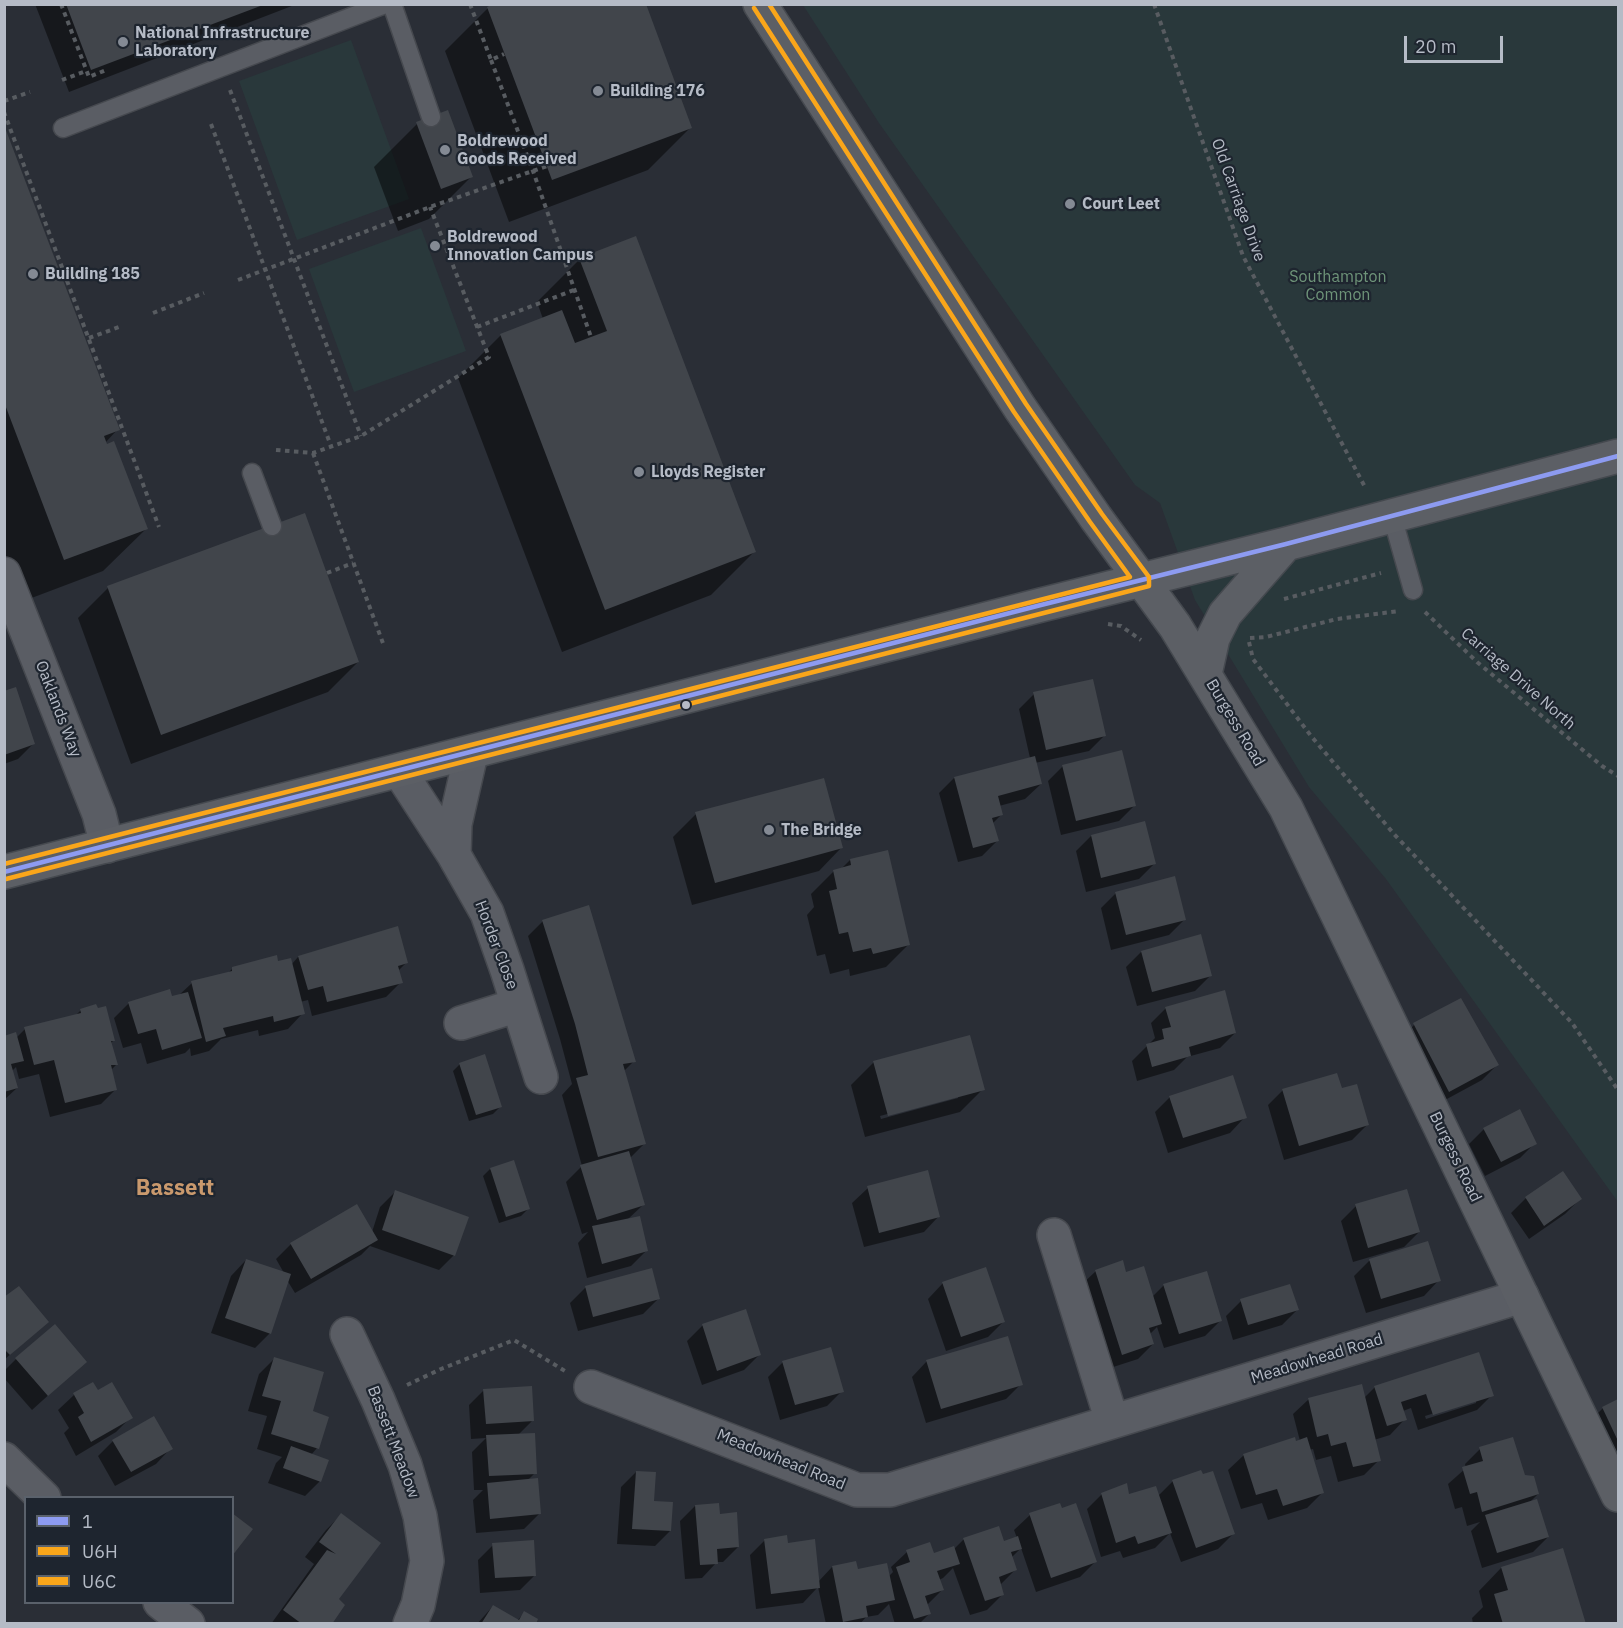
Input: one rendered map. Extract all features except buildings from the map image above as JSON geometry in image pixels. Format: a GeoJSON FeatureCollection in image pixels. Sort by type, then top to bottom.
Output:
{"type":"FeatureCollection","features":[{"type":"Feature","properties":{"kind":"main road","name":"Burgess Road"},"geometry":{"type":"LineString","coordinates":[[760,4],[1020,408],[1143,581],[1205,674],[1286,808],[1618,1495]]}},
{"type":"Feature","properties":{"kind":"main road"},"geometry":{"type":"LineString","coordinates":[[4,872],[1143,581],[1618,456]]}},
{"type":"Feature","properties":{"kind":"main road"},"geometry":{"type":"LineString","coordinates":[[1205,674],[1213,638],[1225,614],[1286,544]]}},
{"type":"Feature","properties":{"kind":"street","name":"Oaklands Way"},"geometry":{"type":"LineString","coordinates":[[4,574],[99,814],[107,846]]}},
{"type":"Feature","properties":{"kind":"street"},"geometry":{"type":"LineString","coordinates":[[454,855],[455,824],[471,754]]}},
{"type":"Feature","properties":{"kind":"street","name":"Horder Close"},"geometry":{"type":"LineString","coordinates":[[400,772],[454,855],[487,913],[541,1077]]}},
{"type":"Feature","properties":{"kind":"street","name":"Horder Close"},"geometry":{"type":"LineString","coordinates":[[461,1023],[518,1005]]}},
{"type":"Feature","properties":{"kind":"street"},"geometry":{"type":"LineString","coordinates":[[1054,1235],[1112,1421]]}},
{"type":"Feature","properties":{"kind":"street","name":"Meadowhead Road"},"geometry":{"type":"LineString","coordinates":[[591,1387],[856,1490],[890,1490],[994,1460],[1112,1421],[1522,1296]]}},
{"type":"Feature","properties":{"kind":"street","name":"Bassett Meadow"},"geometry":{"type":"LineString","coordinates":[[346,1334],[378,1400],[405,1465],[420,1516],[427,1561],[418,1605],[410,1623]]}},
{"type":"Feature","properties":{"kind":"street"},"geometry":{"type":"LineString","coordinates":[[4,1459],[43,1496]]}},
{"type":"Feature","properties":{"kind":"street"},"geometry":{"type":"LineString","coordinates":[[163,1604],[188,1623]]}},
{"type":"Feature","properties":{"kind":"lane"},"geometry":{"type":"LineString","coordinates":[[63,128],[385,4]]}},
{"type":"Feature","properties":{"kind":"lane"},"geometry":{"type":"LineString","coordinates":[[392,4],[431,117]]}},
{"type":"Feature","properties":{"kind":"lane"},"geometry":{"type":"LineString","coordinates":[[252,473],[272,525]]}},
{"type":"Feature","properties":{"kind":"lane"},"geometry":{"type":"LineString","coordinates":[[1392,516],[1413,590]]}},
{"type":"Feature","properties":{"kind":"path"},"geometry":{"type":"LineString","coordinates":[[61,4],[89,77],[106,70]]}},
{"type":"Feature","properties":{"kind":"path"},"geometry":{"type":"LineString","coordinates":[[470,4],[533,171],[591,337]]}},
{"type":"Feature","properties":{"kind":"path","name":"Old Carriage Drive"},"geometry":{"type":"LineString","coordinates":[[1154,4],[1243,256],[1368,493]]}},
{"type":"Feature","properties":{"kind":"path"},"geometry":{"type":"LineString","coordinates":[[206,27],[214,48]]}},
{"type":"Feature","properties":{"kind":"path"},"geometry":{"type":"LineString","coordinates":[[491,60],[504,54]]}},
{"type":"Feature","properties":{"kind":"path"},"geometry":{"type":"LineString","coordinates":[[62,80],[86,71]]}},
{"type":"Feature","properties":{"kind":"path"},"geometry":{"type":"LineString","coordinates":[[228,84],[361,436]]}},
{"type":"Feature","properties":{"kind":"path"},"geometry":{"type":"LineString","coordinates":[[4,101],[30,92]]}},
{"type":"Feature","properties":{"kind":"path"},"geometry":{"type":"LineString","coordinates":[[4,112],[159,526]]}},
{"type":"Feature","properties":{"kind":"path"},"geometry":{"type":"LineString","coordinates":[[211,124],[331,446]]}},
{"type":"Feature","properties":{"kind":"path"},"geometry":{"type":"LineString","coordinates":[[238,280],[430,207],[547,166]]}},
{"type":"Feature","properties":{"kind":"path"},"geometry":{"type":"LineString","coordinates":[[276,450],[313,453],[361,436],[489,357],[430,207]]}},
{"type":"Feature","properties":{"kind":"path"},"geometry":{"type":"LineString","coordinates":[[477,327],[574,290]]}},
{"type":"Feature","properties":{"kind":"path"},"geometry":{"type":"LineString","coordinates":[[153,313],[204,293]]}},
{"type":"Feature","properties":{"kind":"path"},"geometry":{"type":"LineString","coordinates":[[89,338],[119,327]]}},
{"type":"Feature","properties":{"kind":"path"},"geometry":{"type":"LineString","coordinates":[[313,453],[384,646]]}},
{"type":"Feature","properties":{"kind":"path"},"geometry":{"type":"LineString","coordinates":[[327,573],[354,563]]}},
{"type":"Feature","properties":{"kind":"path"},"geometry":{"type":"LineString","coordinates":[[1280,600],[1406,566]]}},
{"type":"Feature","properties":{"kind":"path","name":"Carriage Drive North"},"geometry":{"type":"LineString","coordinates":[[1413,590],[1420,608],[1477,662],[1602,766],[1618,776]]}},
{"type":"Feature","properties":{"kind":"path"},"geometry":{"type":"LineString","coordinates":[[1248,638],[1266,637],[1337,619],[1420,608]]}},
{"type":"Feature","properties":{"kind":"path"},"geometry":{"type":"LineString","coordinates":[[1097,627],[1108,624],[1121,626],[1146,643]]}},
{"type":"Feature","properties":{"kind":"path"},"geometry":{"type":"LineString","coordinates":[[1246,631],[1253,659],[1311,736],[1394,834],[1572,1023],[1618,1090]]}},
{"type":"Feature","properties":{"kind":"path"},"geometry":{"type":"LineString","coordinates":[[378,1400],[441,1369],[514,1340],[591,1387]]}},
{"type":"Feature","properties":{"kind":"green space","name":"Southampton Common"},"geometry":{"type":"Polygon","coordinates":[[[803,5],[1618,5],[1618,1202],[1386,879],[1309,787],[1195,600],[1160,503],[1135,485],[879,123],[803,5]]]}},
{"type":"Feature","properties":{"kind":"green space"},"geometry":{"type":"Polygon","coordinates":[[[351,40],[409,199],[297,240],[239,81],[351,40]]]}},
{"type":"Feature","properties":{"kind":"green space"},"geometry":{"type":"Polygon","coordinates":[[[421,228],[466,351],[354,392],[309,269],[421,228]]]}},
{"type":"Feature","properties":{"kind":"transit line","name":"U6H"},"geometry":{"type":"LineString","coordinates":[[6,879],[1149,586],[1149,577],[1026,404],[769,4]]}},
{"type":"Feature","properties":{"kind":"transit line","name":"U6C"},"geometry":{"type":"LineString","coordinates":[[4,864],[1130,577],[1014,412],[754,8]]}},
{"type":"Feature","properties":{"kind":"transit line","name":"1"},"geometry":{"type":"LineString","coordinates":[[4,872],[1286,544],[1618,456]]}},
{"type":"Feature","properties":{"kind":"place","name":"National Infrastructure Laboratory"},"geometry":{"type":"Point","coordinates":[123,42]}},
{"type":"Feature","properties":{"kind":"place","name":"Building 176"},"geometry":{"type":"Point","coordinates":[598,91]}},
{"type":"Feature","properties":{"kind":"place","name":"Boldrewood Goods Received"},"geometry":{"type":"Point","coordinates":[445,150]}},
{"type":"Feature","properties":{"kind":"place","name":"Court Leet"},"geometry":{"type":"Point","coordinates":[1070,204]}},
{"type":"Feature","properties":{"kind":"place","name":"Boldrewood Innovation Campus"},"geometry":{"type":"Point","coordinates":[435,246]}},
{"type":"Feature","properties":{"kind":"place","name":"Building 185"},"geometry":{"type":"Point","coordinates":[33,274]}},
{"type":"Feature","properties":{"kind":"place","name":"Lloyds Register"},"geometry":{"type":"Point","coordinates":[639,472]}},
{"type":"Feature","properties":{"kind":"place","name":"The Bridge"},"geometry":{"type":"Point","coordinates":[769,830]}},
{"type":"Feature","properties":{"kind":"district","name":"Bassett"},"geometry":{"type":"Point","coordinates":[175,1189]}}]}
